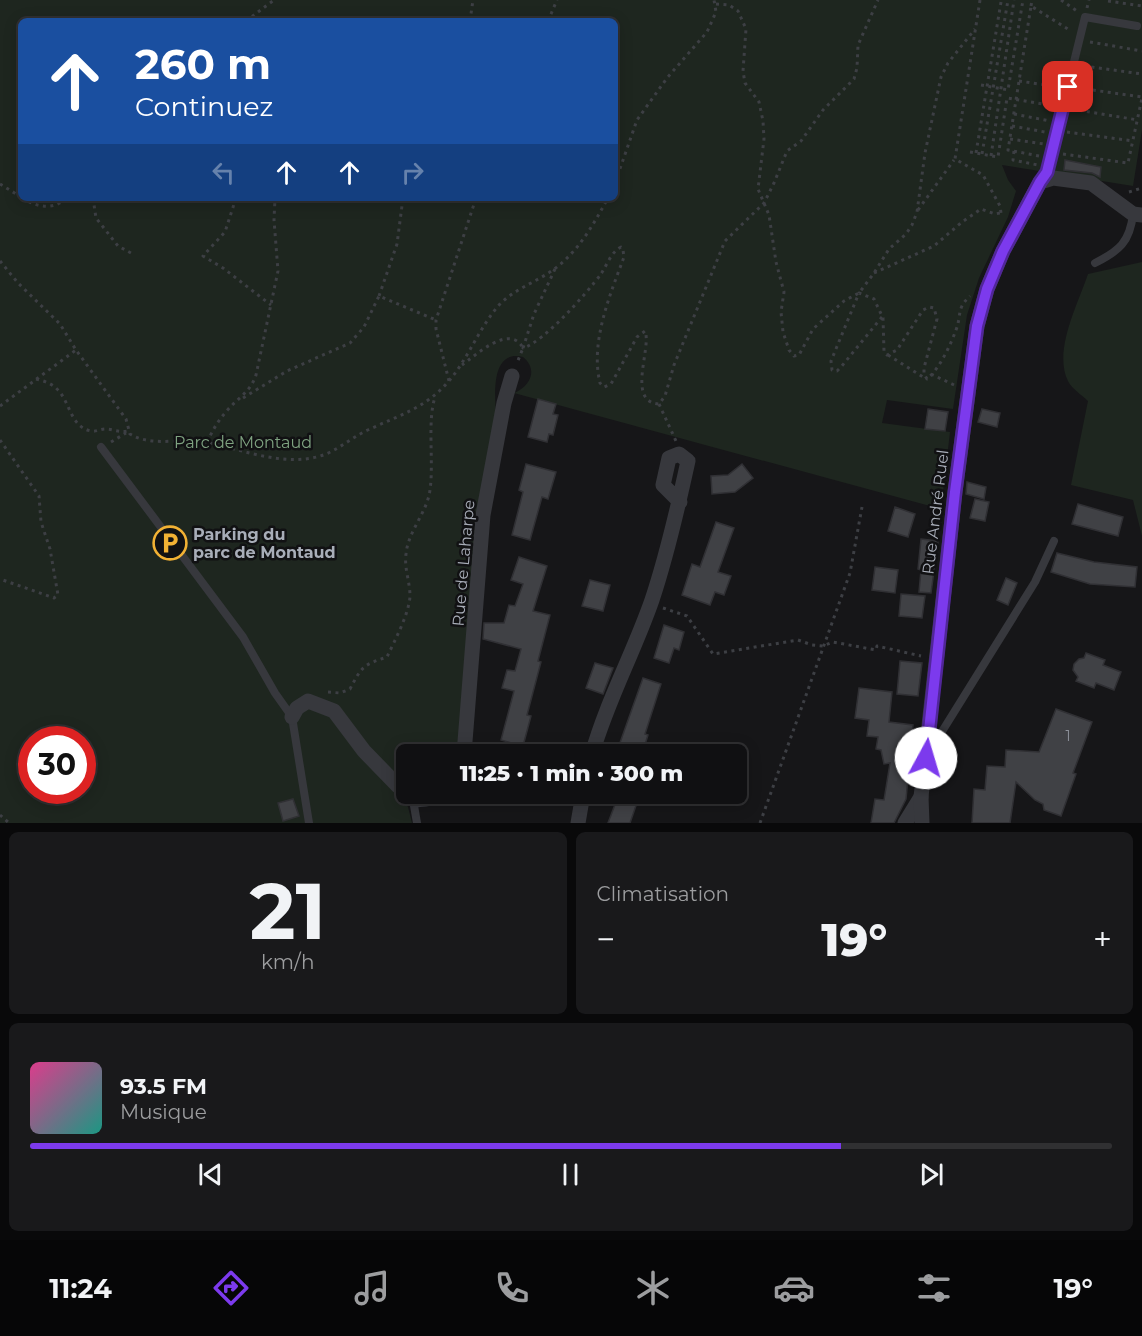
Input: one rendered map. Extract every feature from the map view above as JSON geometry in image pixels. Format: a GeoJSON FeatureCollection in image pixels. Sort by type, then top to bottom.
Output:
{"type":"FeatureCollection","features":[{"type":"Feature","properties":{"kind":"street"},"geometry":{"type":"LineString","coordinates":[[1040,182],[1053,178],[1091,183],[1137,214]]}},
{"type":"Feature","properties":{"kind":"street","name":"Rue André Ruel"},"geometry":{"type":"LineString","coordinates":[[922,823],[921,797],[955,492],[977,326],[987,289],[1003,251],[1040,182]]}},
{"type":"Feature","properties":{"kind":"street","name":"Rue de Laharpe"},"geometry":{"type":"LineString","coordinates":[[465,744],[483,515],[504,403],[512,376]]}},
{"type":"Feature","properties":{"kind":"street"},"geometry":{"type":"LineString","coordinates":[[595,744],[601,722],[650,603],[680,502],[688,461],[679,454]]}},
{"type":"Feature","properties":{"kind":"street"},"geometry":{"type":"LineString","coordinates":[[292,717],[297,708],[308,701],[334,711],[364,751],[396,784]]}},
{"type":"Feature","properties":{"kind":"street"},"geometry":{"type":"LineString","coordinates":[[905,823],[921,797]]}},
{"type":"Feature","properties":{"kind":"street"},"geometry":{"type":"LineString","coordinates":[[578,823],[581,804]]}},
{"type":"Feature","properties":{"kind":"lane"},"geometry":{"type":"LineString","coordinates":[[1040,182],[1047,172],[1085,17],[1137,26]]}},
{"type":"Feature","properties":{"kind":"lane"},"geometry":{"type":"LineString","coordinates":[[1095,263],[1113,254],[1123,244],[1137,214]]}},
{"type":"Feature","properties":{"kind":"lane"},"geometry":{"type":"LineString","coordinates":[[101,447],[243,637],[275,693],[292,717],[309,823]]}},
{"type":"Feature","properties":{"kind":"lane"},"geometry":{"type":"LineString","coordinates":[[926,758],[1035,582],[1054,541]]}},
{"type":"Feature","properties":{"kind":"lane"},"geometry":{"type":"LineString","coordinates":[[412,804],[417,823]]}},
{"type":"Feature","properties":{"kind":"path"},"geometry":{"type":"LineString","coordinates":[[250,18],[274,0]]}},
{"type":"Feature","properties":{"kind":"path"},"geometry":{"type":"LineString","coordinates":[[470,18],[473,0]]}},
{"type":"Feature","properties":{"kind":"path"},"geometry":{"type":"LineString","coordinates":[[550,18],[556,0]]}},
{"type":"Feature","properties":{"kind":"path"},"geometry":{"type":"LineString","coordinates":[[659,404],[665,396],[672,370],[724,241],[764,203],[779,174],[787,150],[801,141],[823,110],[854,80],[858,45],[878,0]]}},
{"type":"Feature","properties":{"kind":"path"},"geometry":{"type":"LineString","coordinates":[[916,212],[955,159],[980,0]]}},
{"type":"Feature","properties":{"kind":"path"},"geometry":{"type":"LineString","coordinates":[[982,154],[1008,0]]}},
{"type":"Feature","properties":{"kind":"path"},"geometry":{"type":"LineString","coordinates":[[991,156],[1014,0]]}},
{"type":"Feature","properties":{"kind":"path"},"geometry":{"type":"LineString","coordinates":[[981,85],[1008,90],[1023,0]]}},
{"type":"Feature","properties":{"kind":"path"},"geometry":{"type":"LineString","coordinates":[[1019,81],[1142,98],[1128,163],[1052,152],[1008,150],[1014,114],[1019,81],[1032,0]]}},
{"type":"Feature","properties":{"kind":"path"},"geometry":{"type":"LineString","coordinates":[[1061,0],[1085,17]]}},
{"type":"Feature","properties":{"kind":"path"},"geometry":{"type":"LineString","coordinates":[[1108,1],[1130,2],[1142,6]]}},
{"type":"Feature","properties":{"kind":"path"},"geometry":{"type":"LineString","coordinates":[[618,174],[637,120],[644,108],[707,33],[714,18],[715,2],[729,5],[738,11],[746,29],[743,71],[745,83],[759,102],[763,121],[764,139],[758,185],[759,194],[769,214],[776,262],[784,292],[781,317],[783,332],[791,354],[799,355],[813,329],[844,301],[859,293],[874,299],[882,317],[884,351],[887,355],[925,378]]}},
{"type":"Feature","properties":{"kind":"path"},"geometry":{"type":"LineString","coordinates":[[976,153],[1001,2]]}},
{"type":"Feature","properties":{"kind":"path"},"geometry":{"type":"LineString","coordinates":[[1031,6],[1080,38],[1142,51]]}},
{"type":"Feature","properties":{"kind":"path"},"geometry":{"type":"LineString","coordinates":[[882,317],[841,367],[832,370],[831,362],[859,293],[889,249],[909,230],[916,212],[925,153],[941,77],[948,63],[975,29]]}},
{"type":"Feature","properties":{"kind":"path"},"geometry":{"type":"LineString","coordinates":[[1074,64],[1142,74]]}},
{"type":"Feature","properties":{"kind":"path"},"geometry":{"type":"LineString","coordinates":[[970,152],[998,157],[1007,98],[1138,120]]}},
{"type":"Feature","properties":{"kind":"path"},"geometry":{"type":"LineString","coordinates":[[1014,114],[1058,129]]}},
{"type":"Feature","properties":{"kind":"path"},"geometry":{"type":"LineString","coordinates":[[1012,126],[1058,129],[1133,141]]}},
{"type":"Feature","properties":{"kind":"path"},"geometry":{"type":"LineString","coordinates":[[1010,139],[1052,152]]}},
{"type":"Feature","properties":{"kind":"path"},"geometry":{"type":"LineString","coordinates":[[1014,151],[1013,160],[1048,166]]}},
{"type":"Feature","properties":{"kind":"path"},"geometry":{"type":"LineString","coordinates":[[874,273],[934,246],[981,209],[995,214],[1001,213],[1000,206],[983,175],[955,159]]}},
{"type":"Feature","properties":{"kind":"path"},"geometry":{"type":"LineString","coordinates":[[0,183],[18,194]]}},
{"type":"Feature","properties":{"kind":"path"},"geometry":{"type":"LineString","coordinates":[[28,201],[49,206],[58,205],[63,201]]}},
{"type":"Feature","properties":{"kind":"path"},"geometry":{"type":"LineString","coordinates":[[93,201],[96,218],[118,246],[131,254]]}},
{"type":"Feature","properties":{"kind":"path"},"geometry":{"type":"LineString","coordinates":[[235,201],[225,232],[203,256],[223,268],[271,305]]}},
{"type":"Feature","properties":{"kind":"path"},"geometry":{"type":"LineString","coordinates":[[207,442],[221,418],[254,382],[278,271],[275,201]]}},
{"type":"Feature","properties":{"kind":"path"},"geometry":{"type":"LineString","coordinates":[[239,400],[287,370],[350,343],[364,327],[379,296],[397,244],[403,201]]}},
{"type":"Feature","properties":{"kind":"path"},"geometry":{"type":"LineString","coordinates":[[449,381],[436,329],[436,320],[475,201]]}},
{"type":"Feature","properties":{"kind":"path"},"geometry":{"type":"LineString","coordinates":[[0,261],[18,284],[60,324],[126,419],[128,431],[134,436],[141,439],[170,442],[207,442],[292,460],[315,458],[337,449],[369,429],[411,412],[435,397],[460,366],[501,303],[521,288],[555,269],[570,256],[583,240],[606,201]]}},
{"type":"Feature","properties":{"kind":"path"},"geometry":{"type":"LineString","coordinates":[[523,348],[539,339],[560,319],[595,283],[617,249],[622,248],[624,257],[602,324],[598,372],[600,383],[604,387],[611,384],[637,337],[645,331],[647,337],[642,386],[646,398],[659,404]]}},
{"type":"Feature","properties":{"kind":"path"},"geometry":{"type":"LineString","coordinates":[[512,376],[534,314],[555,269]]}},
{"type":"Feature","properties":{"kind":"path"},"geometry":{"type":"LineString","coordinates":[[925,378],[931,374],[955,332],[962,304],[974,293],[987,289]]}},
{"type":"Feature","properties":{"kind":"path"},"geometry":{"type":"LineString","coordinates":[[379,296],[436,320]]}},
{"type":"Feature","properties":{"kind":"path"},"geometry":{"type":"LineString","coordinates":[[887,355],[897,350],[924,310],[933,307],[936,310],[937,319],[924,368],[925,378]]}},
{"type":"Feature","properties":{"kind":"path"},"geometry":{"type":"LineString","coordinates":[[460,366],[500,340],[515,339],[523,348]]}},
{"type":"Feature","properties":{"kind":"path"},"geometry":{"type":"LineString","coordinates":[[0,406],[76,350]]}},
{"type":"Feature","properties":{"kind":"path"},"geometry":{"type":"LineString","coordinates":[[931,374],[953,383],[956,392]]}},
{"type":"Feature","properties":{"kind":"path"},"geometry":{"type":"LineString","coordinates":[[36,379],[48,382],[57,390],[76,421],[84,428],[93,432],[104,429],[128,431]]}},
{"type":"Feature","properties":{"kind":"path"},"geometry":{"type":"LineString","coordinates":[[321,691],[340,693],[350,689],[359,670],[369,663],[387,657],[398,633],[410,599],[406,556],[411,535],[423,514],[430,491],[432,414],[435,397]]}},
{"type":"Feature","properties":{"kind":"path"},"geometry":{"type":"LineString","coordinates":[[659,404],[675,437],[679,454]]}},
{"type":"Feature","properties":{"kind":"path"},"geometry":{"type":"LineString","coordinates":[[101,447],[128,431]]}},
{"type":"Feature","properties":{"kind":"path"},"geometry":{"type":"LineString","coordinates":[[0,440],[39,496],[42,522],[50,549],[58,595],[54,598],[0,579]]}},
{"type":"Feature","properties":{"kind":"path"},"geometry":{"type":"LineString","coordinates":[[760,823],[850,573],[862,507]]}},
{"type":"Feature","properties":{"kind":"path"},"geometry":{"type":"LineString","coordinates":[[650,603],[687,616],[713,654],[798,640],[823,646],[833,642],[876,650],[877,646],[921,657],[921,652],[937,654]]}},
{"type":"Feature","properties":{"kind":"path"},"geometry":{"type":"LineString","coordinates":[[0,815],[9,823]]}},
{"type":"Feature","properties":{"kind":"green space","name":"Parc de Montaud"},"geometry":{"type":"Polygon","coordinates":[[[0,0],[1142,0],[1142,130],[1133,186],[1002,165],[1008,180],[1016,191],[1008,217],[979,278],[967,315],[953,409],[887,400],[882,423],[950,432],[941,509],[514,393],[528,382],[530,367],[523,357],[512,356],[505,360],[500,367],[495,386],[496,416],[458,744],[396,744],[396,804],[406,804],[412,823],[0,823],[0,0]]]}},
{"type":"Feature","properties":{"kind":"green space"},"geometry":{"type":"Polygon","coordinates":[[[1142,262],[1142,536],[1133,500],[1071,485],[1088,401],[1068,381],[1063,356],[1073,313],[1088,274],[1142,262]]]}},
{"type":"Feature","properties":{"kind":"building"},"geometry":{"type":"Polygon","coordinates":[[[1065,160],[1101,167],[1100,177],[1092,173],[1064,170],[1065,160]]]}},
{"type":"Feature","properties":{"kind":"building"},"geometry":{"type":"Polygon","coordinates":[[[538,399],[556,404],[553,414],[558,415],[553,435],[549,434],[547,442],[528,437],[538,399]]]}},
{"type":"Feature","properties":{"kind":"building"},"geometry":{"type":"Polygon","coordinates":[[[928,409],[948,412],[945,431],[925,429],[928,409]]]}},
{"type":"Feature","properties":{"kind":"building"},"geometry":{"type":"Polygon","coordinates":[[[982,409],[1000,413],[997,427],[978,422],[982,409]]]}},
{"type":"Feature","properties":{"kind":"building"},"geometry":{"type":"Polygon","coordinates":[[[526,464],[556,472],[548,499],[542,497],[530,540],[512,535],[523,492],[519,490],[526,464]]]}},
{"type":"Feature","properties":{"kind":"building"},"geometry":{"type":"Polygon","coordinates":[[[742,464],[753,478],[735,492],[712,494],[711,476],[728,475],[742,464]]]}},
{"type":"Feature","properties":{"kind":"building"},"geometry":{"type":"Polygon","coordinates":[[[967,482],[986,487],[984,499],[966,494],[967,482]]]}},
{"type":"Feature","properties":{"kind":"building"},"geometry":{"type":"Polygon","coordinates":[[[975,499],[989,502],[985,521],[970,518],[975,499]]]}},
{"type":"Feature","properties":{"kind":"building"},"geometry":{"type":"Polygon","coordinates":[[[1078,504],[1123,517],[1118,536],[1072,524],[1078,504]]]}},
{"type":"Feature","properties":{"kind":"building"},"geometry":{"type":"Polygon","coordinates":[[[895,507],[915,514],[908,537],[888,531],[895,507]]]}},
{"type":"Feature","properties":{"kind":"building"},"geometry":{"type":"Polygon","coordinates":[[[716,522],[734,528],[718,572],[731,576],[724,595],[715,592],[710,605],[682,595],[692,564],[700,567],[716,522]]]}},
{"type":"Feature","properties":{"kind":"building"},"geometry":{"type":"Polygon","coordinates":[[[921,539],[938,541],[931,593],[919,592],[921,570],[918,569],[921,539]]]}},
{"type":"Feature","properties":{"kind":"building"},"geometry":{"type":"Polygon","coordinates":[[[1057,553],[1094,562],[1137,567],[1135,587],[1090,584],[1051,572],[1057,553]]]}},
{"type":"Feature","properties":{"kind":"building"},"geometry":{"type":"Polygon","coordinates":[[[519,557],[547,566],[533,611],[550,615],[538,661],[541,662],[527,715],[531,716],[524,744],[501,740],[514,691],[502,688],[507,670],[515,671],[521,649],[483,639],[484,623],[504,623],[509,605],[515,606],[523,584],[511,580],[519,557]]]}},
{"type":"Feature","properties":{"kind":"building"},"geometry":{"type":"Polygon","coordinates":[[[875,567],[898,570],[895,593],[872,590],[875,567]]]}},
{"type":"Feature","properties":{"kind":"building"},"geometry":{"type":"Polygon","coordinates":[[[1006,578],[1017,583],[1008,605],[997,600],[1006,578]]]}},
{"type":"Feature","properties":{"kind":"building"},"geometry":{"type":"Polygon","coordinates":[[[590,580],[610,585],[603,611],[582,606],[590,580]]]}},
{"type":"Feature","properties":{"kind":"building"},"geometry":{"type":"Polygon","coordinates":[[[901,594],[925,596],[922,618],[899,616],[901,594]]]}},
{"type":"Feature","properties":{"kind":"building"},"geometry":{"type":"Polygon","coordinates":[[[664,625],[684,632],[679,650],[674,648],[669,663],[654,658],[664,625]]]}},
{"type":"Feature","properties":{"kind":"building"},"geometry":{"type":"Polygon","coordinates":[[[1086,653],[1105,660],[1103,665],[1121,672],[1114,690],[1096,683],[1094,688],[1076,681],[1078,677],[1073,670],[1074,664],[1084,658],[1086,653]]]}},
{"type":"Feature","properties":{"kind":"building"},"geometry":{"type":"Polygon","coordinates":[[[900,661],[922,663],[918,696],[897,694],[900,661]]]}},
{"type":"Feature","properties":{"kind":"building"},"geometry":{"type":"Polygon","coordinates":[[[595,663],[613,668],[603,694],[586,688],[595,663]]]}},
{"type":"Feature","properties":{"kind":"building"},"geometry":{"type":"Polygon","coordinates":[[[643,678],[661,684],[645,734],[648,735],[645,744],[620,744],[643,678]]]}},
{"type":"Feature","properties":{"kind":"building"},"geometry":{"type":"Polygon","coordinates":[[[859,688],[892,692],[889,722],[913,725],[906,799],[894,823],[871,823],[875,799],[884,800],[890,763],[884,764],[881,750],[876,749],[878,737],[867,736],[869,720],[855,718],[859,688]]]}},
{"type":"Feature","properties":{"kind":"building"},"geometry":{"type":"Polygon","coordinates":[[[1056,709],[1092,722],[1073,773],[1076,774],[1061,816],[1044,810],[1043,804],[1035,800],[1016,782],[1010,823],[972,823],[974,789],[985,790],[987,766],[1005,767],[1006,750],[1039,752],[1056,709]]]}},
{"type":"Feature","properties":{"kind":"building"},"geometry":{"type":"Polygon","coordinates":[[[293,799],[299,816],[283,821],[278,803],[293,799]]]}},
{"type":"Feature","properties":{"kind":"building"},"geometry":{"type":"Polygon","coordinates":[[[615,804],[637,804],[630,823],[608,823],[615,804]]]}},
{"type":"Feature","properties":{"kind":"place","name":"Parking du parc de Montaud"},"geometry":{"type":"Point","coordinates":[170,543]}},
{"type":"Feature","properties":{"kind":"route"},"geometry":{"type":"LineString","coordinates":[[926,758],[955,492],[977,326],[987,289],[1003,251],[1047,172],[1068,87]]}}]}
